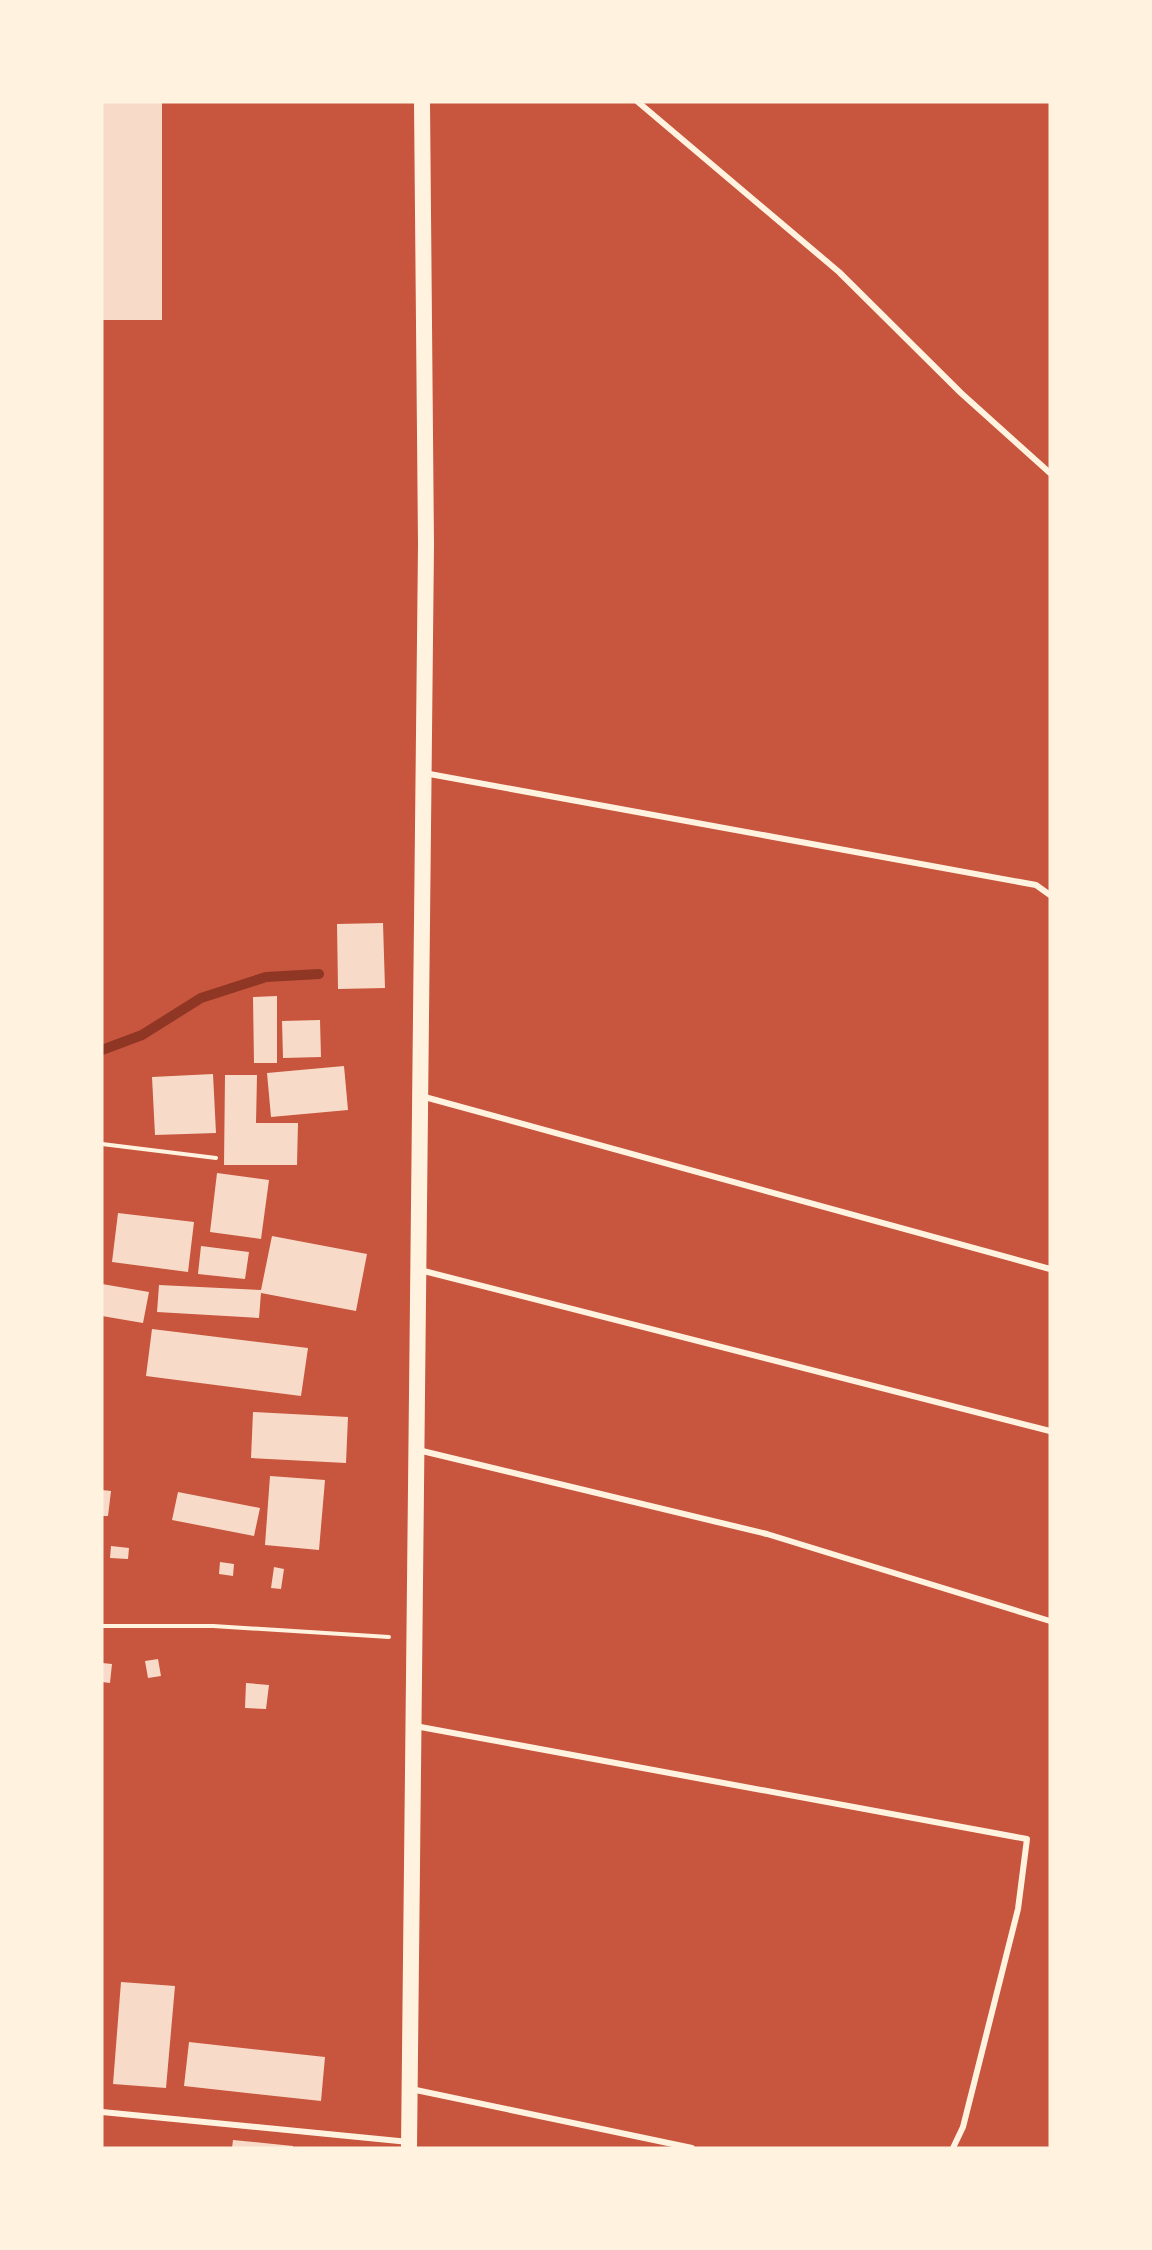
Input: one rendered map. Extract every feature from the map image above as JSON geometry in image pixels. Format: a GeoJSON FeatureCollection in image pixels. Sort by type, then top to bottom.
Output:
{"type":"FeatureCollection","features":[{"type":"Feature","properties":{"kind":"highway"},"geometry":{"type":"LineString","coordinates":[[409,2145],[426,545],[422,102]]}},
{"type":"Feature","properties":{"kind":"street"},"geometry":{"type":"LineString","coordinates":[[638,102],[839,272],[961,393],[1050,473]]}},
{"type":"Feature","properties":{"kind":"street"},"geometry":{"type":"LineString","coordinates":[[424,773],[1036,885],[1050,895]]}},
{"type":"Feature","properties":{"kind":"street"},"geometry":{"type":"LineString","coordinates":[[420,1096],[1050,1269]]}},
{"type":"Feature","properties":{"kind":"street"},"geometry":{"type":"LineString","coordinates":[[419,1270],[1050,1431]]}},
{"type":"Feature","properties":{"kind":"street"},"geometry":{"type":"LineString","coordinates":[[417,1450],[768,1534],[1050,1621]]}},
{"type":"Feature","properties":{"kind":"street"},"geometry":{"type":"LineString","coordinates":[[414,1726],[1027,1839],[1018,1909],[963,2127],[953,2148]]}},
{"type":"Feature","properties":{"kind":"street"},"geometry":{"type":"LineString","coordinates":[[411,2089],[692,2148]]}},
{"type":"Feature","properties":{"kind":"street"},"geometry":{"type":"LineString","coordinates":[[102,2112],[409,2145]]}},
{"type":"Feature","properties":{"kind":"path"},"geometry":{"type":"LineString","coordinates":[[102,1144],[216,1158]]}},
{"type":"Feature","properties":{"kind":"path"},"geometry":{"type":"LineString","coordinates":[[102,1626],[213,1626],[415,1638]]}},
{"type":"Feature","properties":{"kind":"building"},"geometry":{"type":"Polygon","coordinates":[[[102,102],[162,102],[162,320],[102,320],[102,102]]]}},
{"type":"Feature","properties":{"kind":"building"},"geometry":{"type":"Polygon","coordinates":[[[383,923],[385,988],[338,989],[337,924],[383,923]]]}},
{"type":"Feature","properties":{"kind":"building"},"geometry":{"type":"Polygon","coordinates":[[[277,996],[277,1063],[254,1063],[253,997],[277,996]]]}},
{"type":"Feature","properties":{"kind":"building"},"geometry":{"type":"Polygon","coordinates":[[[320,1020],[321,1057],[283,1058],[282,1021],[320,1020]]]}},
{"type":"Feature","properties":{"kind":"building"},"geometry":{"type":"Polygon","coordinates":[[[344,1066],[348,1110],[271,1117],[267,1073],[344,1066]]]}},
{"type":"Feature","properties":{"kind":"building"},"geometry":{"type":"Polygon","coordinates":[[[213,1074],[216,1133],[155,1135],[152,1077],[213,1074]]]}},
{"type":"Feature","properties":{"kind":"building"},"geometry":{"type":"Polygon","coordinates":[[[225,1075],[257,1075],[256,1123],[298,1123],[297,1165],[224,1165],[225,1075]]]}},
{"type":"Feature","properties":{"kind":"building"},"geometry":{"type":"Polygon","coordinates":[[[217,1173],[269,1180],[261,1239],[210,1232],[217,1173]]]}},
{"type":"Feature","properties":{"kind":"building"},"geometry":{"type":"Polygon","coordinates":[[[118,1213],[194,1222],[188,1272],[112,1262],[118,1213]]]}},
{"type":"Feature","properties":{"kind":"building"},"geometry":{"type":"Polygon","coordinates":[[[272,1236],[367,1254],[356,1311],[261,1293],[259,1318],[157,1312],[159,1285],[261,1290],[272,1236]]]}},
{"type":"Feature","properties":{"kind":"building"},"geometry":{"type":"Polygon","coordinates":[[[201,1246],[249,1252],[245,1279],[198,1274],[201,1246]]]}},
{"type":"Feature","properties":{"kind":"building"},"geometry":{"type":"Polygon","coordinates":[[[102,1284],[149,1292],[143,1323],[102,1316],[102,1284]]]}},
{"type":"Feature","properties":{"kind":"building"},"geometry":{"type":"Polygon","coordinates":[[[152,1329],[308,1348],[301,1396],[146,1376],[152,1329]]]}},
{"type":"Feature","properties":{"kind":"building"},"geometry":{"type":"Polygon","coordinates":[[[253,1412],[348,1417],[346,1463],[251,1458],[253,1412]]]}},
{"type":"Feature","properties":{"kind":"building"},"geometry":{"type":"Polygon","coordinates":[[[270,1476],[325,1480],[319,1550],[265,1545],[270,1476]]]}},
{"type":"Feature","properties":{"kind":"building"},"geometry":{"type":"Polygon","coordinates":[[[102,1490],[111,1491],[108,1516],[102,1516],[102,1490]]]}},
{"type":"Feature","properties":{"kind":"building"},"geometry":{"type":"Polygon","coordinates":[[[178,1492],[260,1508],[254,1536],[172,1520],[178,1492]]]}},
{"type":"Feature","properties":{"kind":"building"},"geometry":{"type":"Polygon","coordinates":[[[111,1546],[129,1548],[128,1559],[110,1558],[111,1546]]]}},
{"type":"Feature","properties":{"kind":"building"},"geometry":{"type":"Polygon","coordinates":[[[220,1562],[234,1564],[233,1576],[219,1574],[220,1562]]]}},
{"type":"Feature","properties":{"kind":"building"},"geometry":{"type":"Polygon","coordinates":[[[274,1567],[284,1569],[281,1589],[271,1588],[274,1567]]]}},
{"type":"Feature","properties":{"kind":"building"},"geometry":{"type":"Polygon","coordinates":[[[158,1659],[161,1676],[148,1678],[145,1661],[158,1659]]]}},
{"type":"Feature","properties":{"kind":"building"},"geometry":{"type":"Polygon","coordinates":[[[102,1663],[112,1664],[110,1683],[102,1682],[102,1663]]]}},
{"type":"Feature","properties":{"kind":"building"},"geometry":{"type":"Polygon","coordinates":[[[246,1683],[269,1685],[266,1709],[245,1708],[246,1683]]]}},
{"type":"Feature","properties":{"kind":"building"},"geometry":{"type":"Polygon","coordinates":[[[121,1982],[175,1986],[166,2088],[113,2084],[121,1982]]]}},
{"type":"Feature","properties":{"kind":"building"},"geometry":{"type":"Polygon","coordinates":[[[189,2042],[325,2057],[321,2101],[184,2086],[189,2042]]]}},
{"type":"Feature","properties":{"kind":"building"},"geometry":{"type":"Polygon","coordinates":[[[233,2140],[293,2146],[293,2148],[232,2148],[233,2140]]]}},
{"type":"Feature","properties":{"kind":"waterway"},"geometry":{"type":"LineString","coordinates":[[102,1050],[142,1035],[201,998],[266,977],[319,974]]}}]}
